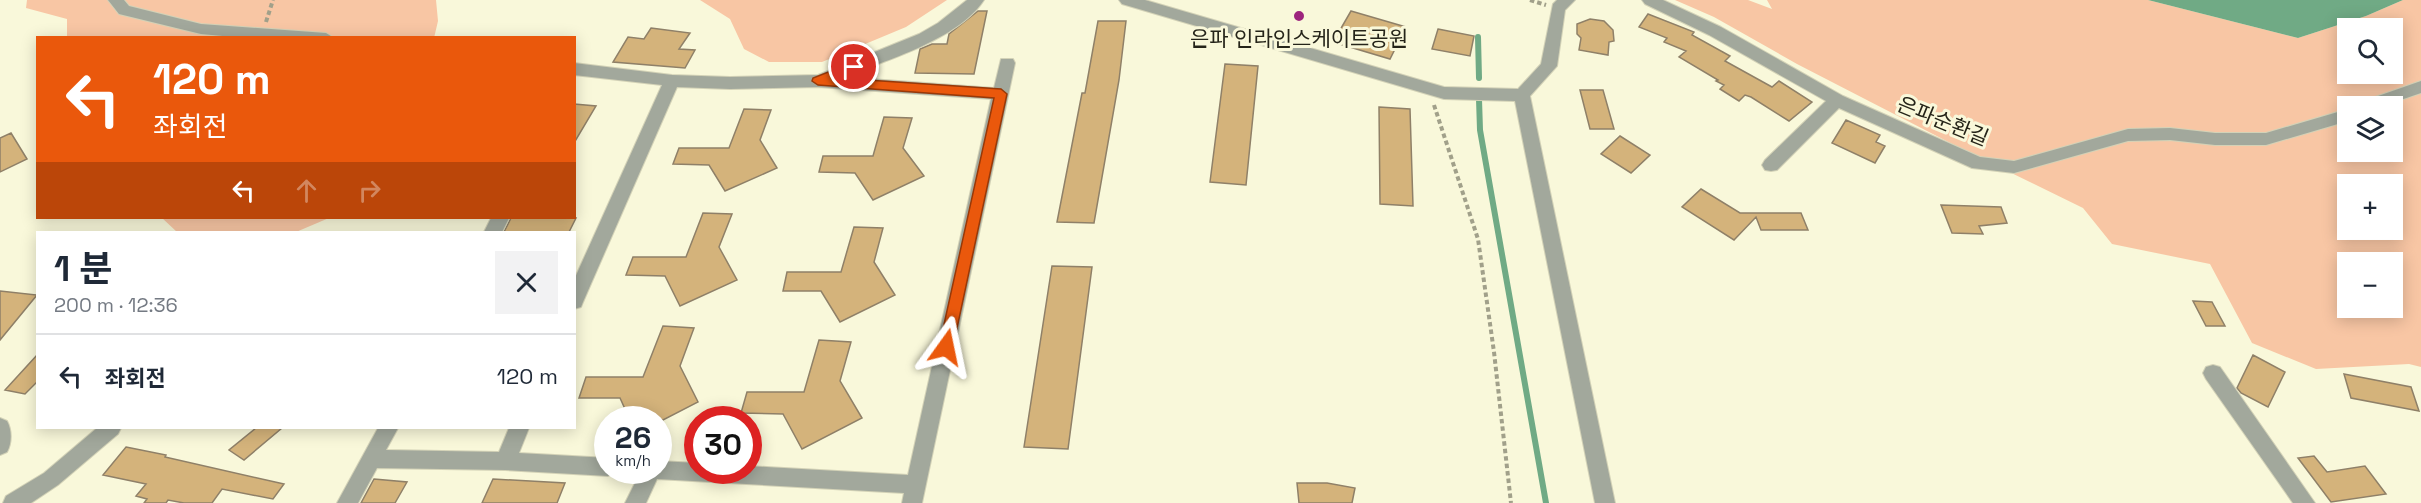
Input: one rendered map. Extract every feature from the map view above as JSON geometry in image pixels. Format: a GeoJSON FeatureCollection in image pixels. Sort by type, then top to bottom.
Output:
{"type":"FeatureCollection","features":[{"type":"Feature","properties":{"kind":"street"},"geometry":{"type":"LineString","coordinates":[[116,0],[124,10],[201,29],[300,36]]}},
{"type":"Feature","properties":{"kind":"street"},"geometry":{"type":"LineString","coordinates":[[818,81],[907,45],[949,24],[976,0]]}},
{"type":"Feature","properties":{"kind":"street"},"geometry":{"type":"LineString","coordinates":[[1127,0],[1444,93],[1522,95],[1549,66],[1558,8],[1567,0]]}},
{"type":"Feature","properties":{"kind":"street","name":"은파순환길"},"geometry":{"type":"LineString","coordinates":[[1650,0],[1715,31],[1837,100],[1978,163],[2014,167],[2128,135],[2170,134],[2215,139],[2266,140],[2337,118]]}},
{"type":"Feature","properties":{"kind":"street"},"geometry":{"type":"LineString","coordinates":[[672,471],[914,494],[1006,63]]}},
{"type":"Feature","properties":{"kind":"street"},"geometry":{"type":"LineString","coordinates":[[576,72],[672,81],[730,83],[818,81],[1001,94]]}},
{"type":"Feature","properties":{"kind":"street"},"geometry":{"type":"LineString","coordinates":[[576,297],[672,81]]}},
{"type":"Feature","properties":{"kind":"street"},"geometry":{"type":"LineString","coordinates":[[2395,96],[2421,87]]}},
{"type":"Feature","properties":{"kind":"street"},"geometry":{"type":"LineString","coordinates":[[1522,95],[1605,503]]}},
{"type":"Feature","properties":{"kind":"street"},"geometry":{"type":"LineString","coordinates":[[1771,165],[1837,100]]}},
{"type":"Feature","properties":{"kind":"street"},"geometry":{"type":"LineString","coordinates":[[2213,373],[2305,503]]}},
{"type":"Feature","properties":{"kind":"street"},"geometry":{"type":"LineString","coordinates":[[0,427],[0,446]]}},
{"type":"Feature","properties":{"kind":"street"},"geometry":{"type":"LineString","coordinates":[[13,503],[51,478],[110,429]]}},
{"type":"Feature","properties":{"kind":"street"},"geometry":{"type":"LineString","coordinates":[[347,503],[387,429]]}},
{"type":"Feature","properties":{"kind":"street"},"geometry":{"type":"LineString","coordinates":[[505,460],[519,429]]}},
{"type":"Feature","properties":{"kind":"street"},"geometry":{"type":"LineString","coordinates":[[371,459],[505,460],[594,466]]}},
{"type":"Feature","properties":{"kind":"street"},"geometry":{"type":"LineString","coordinates":[[635,503],[644,484]]}},
{"type":"Feature","properties":{"kind":"path"},"geometry":{"type":"LineString","coordinates":[[262,33],[273,0]]}},
{"type":"Feature","properties":{"kind":"path"},"geometry":{"type":"LineString","coordinates":[[1429,89],[1478,240],[1494,352],[1511,503]]}},
{"type":"Feature","properties":{"kind":"shaded area"},"geometry":{"type":"Polygon","coordinates":[[[27,0],[436,0],[438,21],[434,36],[67,36],[67,19],[26,8],[27,0]]]}},
{"type":"Feature","properties":{"kind":"shaded area"},"geometry":{"type":"Polygon","coordinates":[[[700,0],[947,0],[906,27],[822,62],[769,62],[744,49],[730,19],[700,0]]]}},
{"type":"Feature","properties":{"kind":"shaded area"},"geometry":{"type":"Polygon","coordinates":[[[1675,0],[1748,0],[1772,9],[1767,0],[2148,0],[2298,38],[2337,25],[2337,84],[2403,84],[2403,18],[2360,18],[2403,0],[2421,0],[2421,367],[2409,364],[2316,369],[2252,343],[2210,264],[2112,244],[2083,208],[1797,64],[1714,17],[1675,0]]]}},
{"type":"Feature","properties":{"kind":"shaded area"},"geometry":{"type":"Polygon","coordinates":[[[2148,0],[2403,0],[2360,18],[2337,18],[2337,25],[2298,38],[2148,0]]]}},
{"type":"Feature","properties":{"kind":"shaded area"},"geometry":{"type":"Polygon","coordinates":[[[163,219],[327,219],[298,231],[176,231],[163,219]]]}},
{"type":"Feature","properties":{"kind":"building"},"geometry":{"type":"Polygon","coordinates":[[[978,11],[987,11],[974,74],[915,73],[920,49],[932,44],[947,44],[949,34],[978,11]]]}},
{"type":"Feature","properties":{"kind":"building"},"geometry":{"type":"Polygon","coordinates":[[[1351,11],[1406,27],[1390,59],[1333,42],[1351,11]]]}},
{"type":"Feature","properties":{"kind":"building"},"geometry":{"type":"Polygon","coordinates":[[[1648,14],[1694,32],[1692,35],[1730,56],[1725,61],[1772,87],[1779,81],[1812,102],[1789,121],[1751,97],[1745,95],[1739,101],[1720,89],[1724,85],[1716,81],[1718,80],[1679,57],[1686,51],[1664,42],[1667,38],[1639,27],[1648,14]]]}},
{"type":"Feature","properties":{"kind":"building"},"geometry":{"type":"Polygon","coordinates":[[[1590,19],[1604,21],[1613,30],[1614,41],[1609,42],[1608,55],[1579,50],[1581,38],[1577,34],[1577,24],[1590,19]]]}},
{"type":"Feature","properties":{"kind":"building"},"geometry":{"type":"Polygon","coordinates":[[[1098,21],[1126,21],[1119,80],[1094,223],[1057,222],[1082,93],[1085,93],[1098,21]]]}},
{"type":"Feature","properties":{"kind":"building"},"geometry":{"type":"Polygon","coordinates":[[[651,28],[690,33],[679,49],[695,50],[685,68],[613,62],[628,37],[644,39],[651,28]]]}},
{"type":"Feature","properties":{"kind":"building"},"geometry":{"type":"Polygon","coordinates":[[[1438,29],[1474,36],[1470,56],[1432,49],[1438,29]]]}},
{"type":"Feature","properties":{"kind":"building"},"geometry":{"type":"Polygon","coordinates":[[[1225,64],[1258,66],[1246,185],[1210,182],[1225,64]]]}},
{"type":"Feature","properties":{"kind":"building"},"geometry":{"type":"Polygon","coordinates":[[[1580,90],[1603,90],[1614,129],[1590,129],[1580,90]]]}},
{"type":"Feature","properties":{"kind":"building"},"geometry":{"type":"Polygon","coordinates":[[[576,104],[596,106],[576,140],[576,104]]]}},
{"type":"Feature","properties":{"kind":"building"},"geometry":{"type":"Polygon","coordinates":[[[1379,107],[1410,109],[1413,206],[1380,204],[1379,107]]]}},
{"type":"Feature","properties":{"kind":"building"},"geometry":{"type":"Polygon","coordinates":[[[744,109],[771,110],[760,140],[777,168],[725,191],[709,165],[673,164],[679,148],[729,148],[744,109]]]}},
{"type":"Feature","properties":{"kind":"building"},"geometry":{"type":"Polygon","coordinates":[[[884,117],[912,118],[903,148],[924,176],[873,200],[855,173],[819,172],[823,156],[873,156],[884,117]]]}},
{"type":"Feature","properties":{"kind":"building"},"geometry":{"type":"Polygon","coordinates":[[[1846,120],[1880,135],[1876,142],[1885,146],[1875,163],[1832,143],[1846,120]]]}},
{"type":"Feature","properties":{"kind":"building"},"geometry":{"type":"Polygon","coordinates":[[[11,133],[27,159],[0,172],[0,138],[11,133]]]}},
{"type":"Feature","properties":{"kind":"building"},"geometry":{"type":"Polygon","coordinates":[[[1620,136],[1650,155],[1631,173],[1601,154],[1620,136]]]}},
{"type":"Feature","properties":{"kind":"building"},"geometry":{"type":"Polygon","coordinates":[[[1701,189],[1740,213],[1801,213],[1808,230],[1761,230],[1756,217],[1734,240],[1682,207],[1701,189]]]}},
{"type":"Feature","properties":{"kind":"building"},"geometry":{"type":"Polygon","coordinates":[[[1941,205],[2001,207],[2007,223],[1979,226],[1983,234],[1952,233],[1941,205]]]}},
{"type":"Feature","properties":{"kind":"building"},"geometry":{"type":"Polygon","coordinates":[[[703,213],[732,214],[719,247],[737,280],[680,306],[665,276],[626,275],[633,257],[686,257],[703,213]]]}},
{"type":"Feature","properties":{"kind":"building"},"geometry":{"type":"Polygon","coordinates":[[[510,219],[576,219],[570,231],[504,231],[510,219]]]}},
{"type":"Feature","properties":{"kind":"building"},"geometry":{"type":"Polygon","coordinates":[[[854,227],[883,228],[874,262],[895,295],[840,322],[821,291],[783,291],[787,272],[841,272],[854,227]]]}},
{"type":"Feature","properties":{"kind":"building"},"geometry":{"type":"Polygon","coordinates":[[[1052,266],[1092,267],[1068,449],[1024,447],[1052,266]]]}},
{"type":"Feature","properties":{"kind":"building"},"geometry":{"type":"Polygon","coordinates":[[[0,291],[36,295],[36,296],[0,340],[0,291]]]}},
{"type":"Feature","properties":{"kind":"building"},"geometry":{"type":"Polygon","coordinates":[[[2193,301],[2212,302],[2225,326],[2206,326],[2193,301]]]}},
{"type":"Feature","properties":{"kind":"building"},"geometry":{"type":"Polygon","coordinates":[[[663,326],[694,328],[680,366],[698,402],[684,406],[684,409],[672,415],[672,406],[624,406],[620,398],[579,398],[586,377],[643,377],[663,326]]]}},
{"type":"Feature","properties":{"kind":"building"},"geometry":{"type":"Polygon","coordinates":[[[819,340],[851,342],[840,381],[862,418],[802,449],[783,414],[762,414],[762,406],[743,406],[747,392],[804,392],[819,340]]]}},
{"type":"Feature","properties":{"kind":"building"},"geometry":{"type":"Polygon","coordinates":[[[2253,355],[2285,372],[2268,407],[2241,393],[2237,388],[2253,355]]]}},
{"type":"Feature","properties":{"kind":"building"},"geometry":{"type":"Polygon","coordinates":[[[36,356],[36,383],[25,394],[5,390],[36,356]]]}},
{"type":"Feature","properties":{"kind":"building"},"geometry":{"type":"Polygon","coordinates":[[[2344,374],[2411,387],[2419,411],[2351,398],[2344,374]]]}},
{"type":"Feature","properties":{"kind":"building"},"geometry":{"type":"Polygon","coordinates":[[[255,429],[281,429],[244,460],[229,450],[255,429]]]}},
{"type":"Feature","properties":{"kind":"building"},"geometry":{"type":"Polygon","coordinates":[[[126,447],[284,484],[273,499],[222,489],[212,503],[184,503],[168,500],[166,503],[144,503],[147,499],[136,496],[146,484],[103,475],[126,447]]]}},
{"type":"Feature","properties":{"kind":"building"},"geometry":{"type":"Polygon","coordinates":[[[2314,456],[2327,472],[2365,466],[2386,494],[2331,502],[2298,458],[2314,456]]]}},
{"type":"Feature","properties":{"kind":"building"},"geometry":{"type":"Polygon","coordinates":[[[374,479],[407,482],[395,503],[361,503],[374,479]]]}},
{"type":"Feature","properties":{"kind":"building"},"geometry":{"type":"Polygon","coordinates":[[[493,479],[565,483],[557,503],[482,503],[493,479]]]}},
{"type":"Feature","properties":{"kind":"building"},"geometry":{"type":"Polygon","coordinates":[[[1297,483],[1327,483],[1355,488],[1352,503],[1299,503],[1297,483]]]}},
{"type":"Feature","properties":{"kind":"waterway"},"geometry":{"type":"LineString","coordinates":[[1478,37],[1479,78]]}},
{"type":"Feature","properties":{"kind":"waterway"},"geometry":{"type":"LineString","coordinates":[[1479,99],[1480,130],[1546,503]]}},
{"type":"Feature","properties":{"kind":"place","name":"은파 인라인스케이트공원"},"geometry":{"type":"Point","coordinates":[1299,16]}},
{"type":"Feature","properties":{"kind":"route"},"geometry":{"type":"LineString","coordinates":[[854,67],[818,81],[1001,94],[946,347]]}}]}
